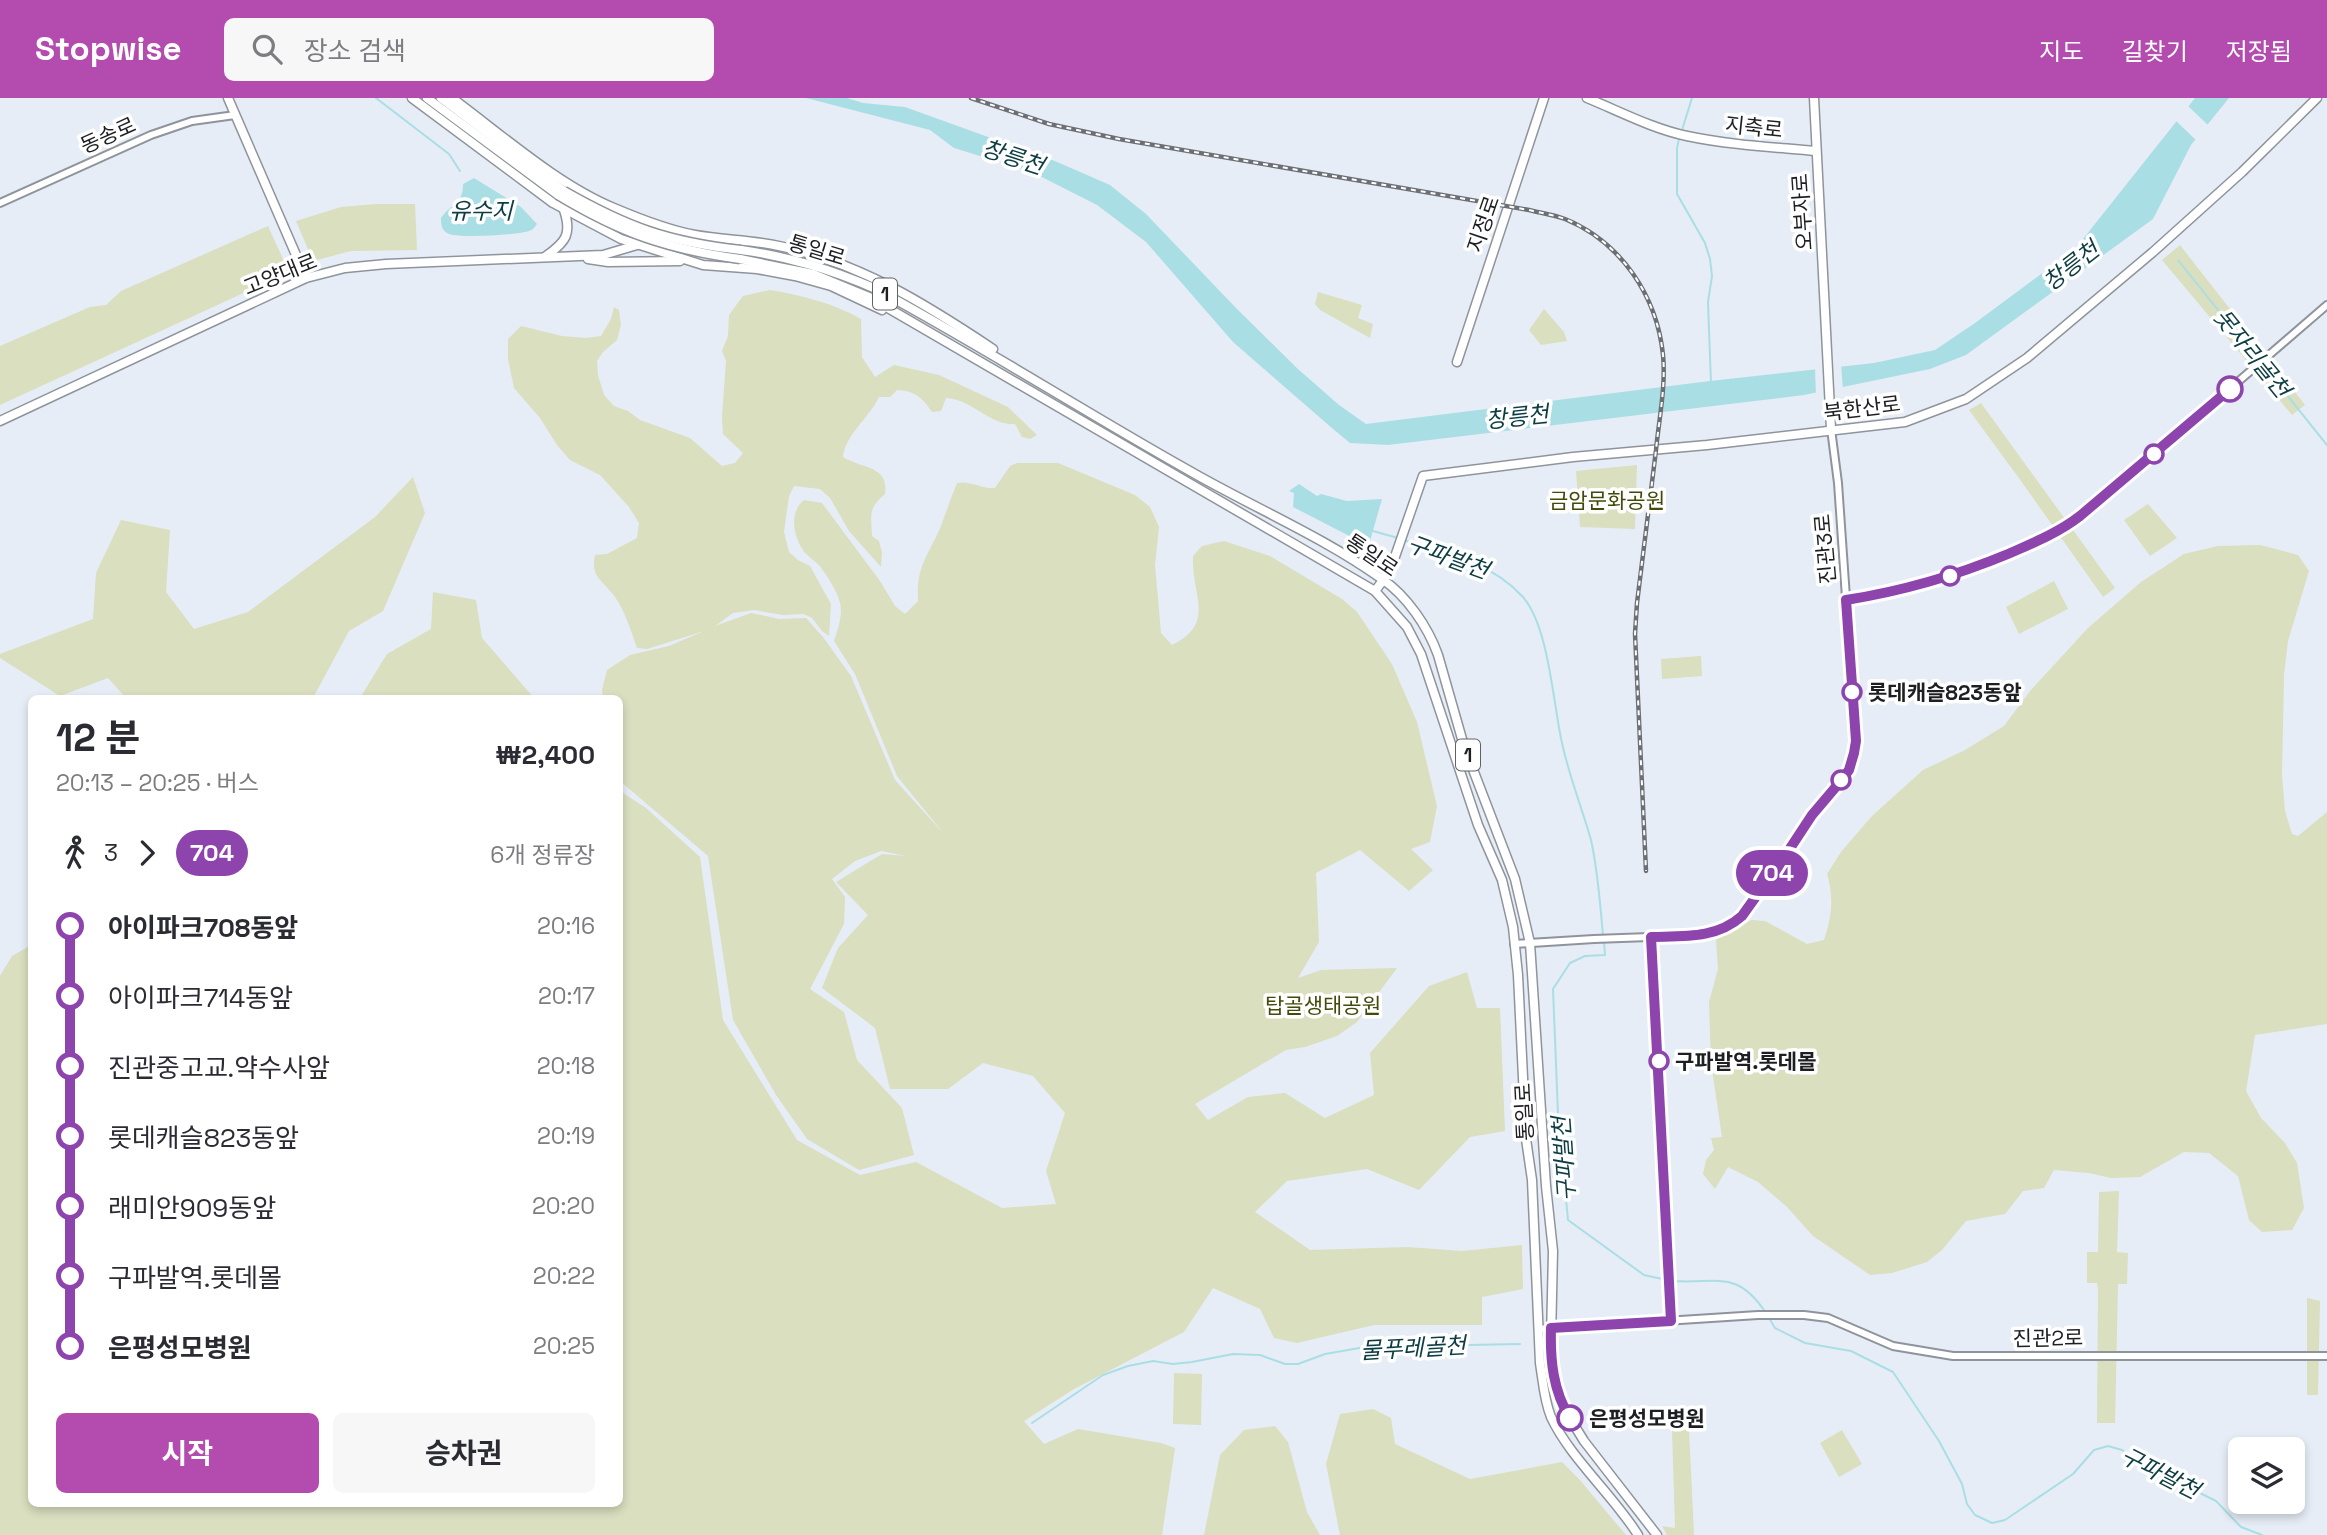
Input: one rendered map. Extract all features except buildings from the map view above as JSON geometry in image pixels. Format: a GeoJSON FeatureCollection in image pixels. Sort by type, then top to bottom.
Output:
{"type":"FeatureCollection","features":[{"type":"Feature","properties":{"kind":"main road"},"geometry":{"type":"LineString","coordinates":[[228,98],[306,278]]}},
{"type":"Feature","properties":{"kind":"main road"},"geometry":{"type":"LineString","coordinates":[[412,98],[564,210],[637,244],[687,261],[757,269],[831,286],[874,306],[967,359],[1009,379]]}},
{"type":"Feature","properties":{"kind":"main road","name":"통일로"},"geometry":{"type":"LineString","coordinates":[[427,98],[561,193],[614,226],[648,240],[695,252],[794,268],[834,281],[869,297],[1375,591],[1407,627],[1421,654],[1478,825],[1502,880],[1513,927],[1526,1139],[1532,1180],[1540,1363],[1544,1392],[1552,1418],[1571,1448],[1638,1535]]}},
{"type":"Feature","properties":{"kind":"main road","name":"통일로"},"geometry":{"type":"LineString","coordinates":[[441,98],[561,193],[617,219],[664,237],[785,257],[837,272],[876,289],[1178,465],[1318,540],[1383,579],[1410,607],[1434,644],[1464,746],[1515,878],[1530,943],[1546,1186],[1553,1251],[1551,1328],[1552,1363],[1557,1393],[1584,1441],[1657,1535]]}},
{"type":"Feature","properties":{"kind":"main road"},"geometry":{"type":"LineString","coordinates":[[452,98],[569,184],[611,207],[647,221],[707,236],[778,246],[853,269],[928,306],[993,349],[1017,369]]}},
{"type":"Feature","properties":{"kind":"main road","name":"지정로"},"geometry":{"type":"LineString","coordinates":[[1457,362],[1544,98]]}},
{"type":"Feature","properties":{"kind":"main road","name":"지축로"},"geometry":{"type":"LineString","coordinates":[[1587,98],[1689,137],[1733,145],[1815,151]]}},
{"type":"Feature","properties":{"kind":"main road","name":"오부자로"},"geometry":{"type":"LineString","coordinates":[[1814,98],[1831,429]]}},
{"type":"Feature","properties":{"kind":"main road","name":"북한산로"},"geometry":{"type":"LineString","coordinates":[[1375,591],[1390,571],[1423,476],[1573,457],[1707,445],[1905,422],[1966,399],[2027,358],[2143,261],[2242,172],[2317,98]]}},
{"type":"Feature","properties":{"kind":"main road"},"geometry":{"type":"LineString","coordinates":[[544,257],[558,248],[568,232],[564,210]]}},
{"type":"Feature","properties":{"kind":"main road"},"geometry":{"type":"LineString","coordinates":[[637,244],[647,221]]}},
{"type":"Feature","properties":{"kind":"main road"},"geometry":{"type":"LineString","coordinates":[[706,265],[699,257],[698,248],[707,236]]}},
{"type":"Feature","properties":{"kind":"main road","name":"고양대로"},"geometry":{"type":"LineString","coordinates":[[0,421],[306,278],[345,268],[386,264],[603,255],[637,244]]}},
{"type":"Feature","properties":{"kind":"main road"},"geometry":{"type":"LineString","coordinates":[[578,257],[608,262],[687,261]]}},
{"type":"Feature","properties":{"kind":"street","name":"동송로"},"geometry":{"type":"LineString","coordinates":[[0,203],[150,135],[192,121],[235,115]]}},
{"type":"Feature","properties":{"kind":"street"},"geometry":{"type":"LineString","coordinates":[[1846,600],[1888,593],[1949,577],[2058,532],[2327,305]]}},
{"type":"Feature","properties":{"kind":"street","name":"진관3로"},"geometry":{"type":"LineString","coordinates":[[1530,943],[1705,935],[1734,923],[1742,916],[1812,815],[1849,770],[1856,741],[1838,483],[1831,429]]}},
{"type":"Feature","properties":{"kind":"street"},"geometry":{"type":"LineString","coordinates":[[1540,1329],[1671,1321],[1651,937]]}},
{"type":"Feature","properties":{"kind":"street"},"geometry":{"type":"LineString","coordinates":[[1514,944],[1530,943]]}},
{"type":"Feature","properties":{"kind":"street","name":"진관2로"},"geometry":{"type":"LineString","coordinates":[[1671,1321],[1776,1314],[1823,1317],[1893,1346],[1953,1356],[2327,1356]]}},
{"type":"Feature","properties":{"kind":"green space"},"geometry":{"type":"Polygon","coordinates":[[[415,204],[417,250],[351,251],[313,261],[296,221],[341,207],[415,204]]]}},
{"type":"Feature","properties":{"kind":"green space"},"geometry":{"type":"Polygon","coordinates":[[[268,226],[289,272],[0,405],[0,346],[90,307],[106,305],[121,291],[268,226]]]}},
{"type":"Feature","properties":{"kind":"green space"},"geometry":{"type":"Polygon","coordinates":[[[2180,245],[2305,405],[2292,415],[2162,260],[2180,245]]]}},
{"type":"Feature","properties":{"kind":"green space","name":"탑골생태공원"},"geometry":{"type":"Polygon","coordinates":[[[770,290],[817,300],[839,308],[861,319],[862,357],[875,377],[894,365],[939,375],[1008,407],[1037,435],[1030,439],[1022,437],[1015,424],[997,421],[955,399],[946,398],[941,411],[932,412],[913,393],[897,390],[890,397],[879,397],[848,441],[843,457],[873,469],[883,478],[885,494],[873,508],[871,517],[872,536],[879,541],[882,552],[881,567],[849,531],[830,498],[820,489],[794,486],[789,496],[784,532],[789,552],[810,566],[831,604],[829,636],[812,618],[804,614],[783,615],[754,610],[733,613],[715,626],[751,613],[779,619],[806,618],[851,676],[895,780],[944,834],[897,776],[855,674],[834,641],[840,617],[839,599],[822,569],[803,550],[795,531],[794,517],[804,500],[822,503],[880,581],[895,606],[905,614],[918,601],[921,570],[957,483],[995,488],[1010,466],[1017,463],[1058,463],[1135,495],[1150,507],[1159,527],[1155,565],[1161,633],[1172,645],[1186,636],[1198,617],[1193,556],[1202,546],[1224,541],[1270,556],[1342,599],[1357,612],[1392,664],[1417,722],[1437,806],[1430,842],[1411,849],[1433,870],[1409,891],[1360,850],[1316,873],[1319,942],[1298,978],[1321,970],[1397,968],[1357,1022],[1337,1036],[1305,1047],[1286,1050],[1195,1104],[1208,1120],[1248,1097],[1285,1093],[1325,1118],[1374,1095],[1370,1053],[1429,986],[1467,972],[1477,1008],[1500,1008],[1505,1131],[1470,1137],[1419,1190],[1367,1169],[1287,1181],[1255,1212],[1310,1250],[1408,1247],[1462,1251],[1522,1245],[1523,1289],[1482,1297],[1482,1325],[1374,1325],[1297,1343],[1274,1338],[1260,1309],[1213,1288],[1184,1332],[1074,1389],[1024,1421],[1044,1444],[1078,1429],[1161,1443],[1175,1448],[1162,1535],[0,1535],[0,976],[12,956],[28,947],[28,1507],[623,1507],[623,793],[646,808],[700,857],[723,1020],[797,1140],[860,1175],[916,1162],[1002,1208],[1056,1204],[1046,1171],[1065,1113],[1033,1076],[983,1063],[948,1089],[890,1089],[875,1028],[822,988],[838,948],[868,915],[836,882],[882,854],[906,856],[881,851],[855,861],[832,879],[845,897],[844,924],[810,989],[844,1012],[857,1060],[902,1108],[914,1155],[859,1170],[807,1139],[776,1095],[733,1020],[708,856],[623,784],[623,695],[603,695],[607,670],[630,655],[669,646],[704,631],[647,649],[637,648],[622,608],[599,579],[594,563],[595,555],[607,554],[637,538],[639,523],[629,507],[600,475],[570,460],[540,418],[514,388],[508,359],[508,339],[521,326],[562,336],[601,336],[611,319],[614,307],[619,310],[621,325],[617,340],[597,361],[604,395],[614,406],[628,411],[640,420],[690,438],[722,466],[735,463],[743,453],[723,434],[726,361],[722,351],[728,336],[729,315],[743,296],[770,290]]]}},
{"type":"Feature","properties":{"kind":"green space"},"geometry":{"type":"Polygon","coordinates":[[[1318,292],[1362,305],[1358,318],[1373,324],[1370,338],[1320,310],[1315,304],[1318,292]]]}},
{"type":"Feature","properties":{"kind":"green space"},"geometry":{"type":"Polygon","coordinates":[[[1544,309],[1564,332],[1567,341],[1541,345],[1529,330],[1544,309]]]}},
{"type":"Feature","properties":{"kind":"green space"},"geometry":{"type":"Polygon","coordinates":[[[1981,403],[2115,588],[2103,597],[1969,410],[1981,403]]]}},
{"type":"Feature","properties":{"kind":"green space","name":"금암문화공원"},"geometry":{"type":"Polygon","coordinates":[[[1637,465],[1635,529],[1580,527],[1576,471],[1637,465]]]}},
{"type":"Feature","properties":{"kind":"green space"},"geometry":{"type":"Polygon","coordinates":[[[413,477],[425,513],[383,611],[349,631],[315,695],[123,695],[108,678],[58,695],[0,658],[0,654],[93,619],[96,573],[121,520],[170,530],[166,592],[194,629],[248,612],[375,517],[413,477]]]}},
{"type":"Feature","properties":{"kind":"green space"},"geometry":{"type":"Polygon","coordinates":[[[2148,504],[2177,538],[2150,556],[2124,520],[2148,504]]]}},
{"type":"Feature","properties":{"kind":"green space"},"geometry":{"type":"Polygon","coordinates":[[[2260,545],[2298,555],[2309,571],[2288,641],[2284,675],[2282,775],[2285,811],[2292,834],[2298,836],[2327,812],[2327,1024],[2255,1035],[2246,1091],[2261,1118],[2285,1143],[2297,1163],[2304,1208],[2292,1230],[2262,1232],[2249,1220],[2238,1176],[2209,1153],[2184,1152],[2140,1177],[2111,1178],[2054,1170],[2044,1188],[2023,1191],[2005,1214],[1966,1221],[1942,1250],[1927,1262],[1892,1273],[1870,1275],[1813,1236],[1787,1207],[1758,1182],[1728,1167],[1715,1189],[1703,1174],[1706,1160],[1714,1150],[1711,1138],[1722,1137],[1711,1062],[1709,1002],[1718,969],[1716,939],[1751,920],[1765,921],[1807,944],[1824,940],[1831,907],[1827,874],[1841,852],[1872,816],[1923,770],[1965,750],[2004,726],[2030,691],[2088,628],[2141,582],[2184,554],[2218,546],[2260,545]]]}},
{"type":"Feature","properties":{"kind":"green space"},"geometry":{"type":"Polygon","coordinates":[[[2054,581],[2068,609],[2019,634],[2006,607],[2054,581]]]}},
{"type":"Feature","properties":{"kind":"green space"},"geometry":{"type":"Polygon","coordinates":[[[433,592],[476,600],[482,638],[531,695],[362,695],[387,654],[431,629],[433,592]]]}},
{"type":"Feature","properties":{"kind":"green space"},"geometry":{"type":"Polygon","coordinates":[[[1701,656],[1702,676],[1662,679],[1661,659],[1701,656]]]}},
{"type":"Feature","properties":{"kind":"green space"},"geometry":{"type":"Polygon","coordinates":[[[2119,1191],[2117,1252],[2128,1253],[2127,1284],[2118,1284],[2115,1423],[2097,1423],[2098,1290],[2097,1283],[2087,1283],[2087,1252],[2098,1252],[2099,1192],[2119,1191]]]}},
{"type":"Feature","properties":{"kind":"green space"},"geometry":{"type":"Polygon","coordinates":[[[2307,1298],[2320,1301],[2318,1395],[2307,1395],[2307,1298]]]}},
{"type":"Feature","properties":{"kind":"green space"},"geometry":{"type":"Polygon","coordinates":[[[1174,1373],[1202,1374],[1201,1425],[1173,1424],[1174,1373]]]}},
{"type":"Feature","properties":{"kind":"green space"},"geometry":{"type":"Polygon","coordinates":[[[1373,1409],[1391,1418],[1395,1444],[1470,1479],[1562,1462],[1626,1535],[1340,1535],[1326,1464],[1340,1414],[1373,1409]]]}},
{"type":"Feature","properties":{"kind":"green space"},"geometry":{"type":"Polygon","coordinates":[[[1275,1426],[1288,1442],[1307,1512],[1320,1535],[1204,1535],[1220,1455],[1244,1430],[1275,1426]]]}},
{"type":"Feature","properties":{"kind":"green space"},"geometry":{"type":"Polygon","coordinates":[[[1672,1430],[1689,1430],[1694,1535],[1667,1535],[1662,1526],[1675,1528],[1672,1430]]]}},
{"type":"Feature","properties":{"kind":"green space"},"geometry":{"type":"Polygon","coordinates":[[[1842,1430],[1862,1464],[1839,1477],[1820,1443],[1842,1430]]]}},
{"type":"Feature","properties":{"kind":"water","name":"창릉천"},"geometry":{"type":"Polygon","coordinates":[[[806,98],[847,98],[863,103],[905,107],[1055,161],[1110,185],[1146,214],[1298,369],[1339,405],[1366,424],[1874,363],[1935,350],[2075,249],[2195,98],[2229,98],[2191,145],[2153,219],[1966,355],[1930,369],[1804,395],[1388,445],[1350,443],[1333,429],[1233,342],[1146,242],[1097,205],[1032,172],[954,148],[930,130],[806,98]]]}},
{"type":"Feature","properties":{"kind":"water","name":"유수지"},"geometry":{"type":"Polygon","coordinates":[[[474,178],[521,207],[537,224],[529,231],[487,236],[447,233],[441,218],[459,200],[463,184],[474,178]]]}},
{"type":"Feature","properties":{"kind":"water"},"geometry":{"type":"Polygon","coordinates":[[[1299,484],[1317,496],[1321,494],[1347,501],[1382,499],[1370,541],[1363,543],[1293,507],[1294,493],[1289,491],[1299,484]]]}},
{"type":"Feature","properties":{"kind":"pier"},"geometry":{"type":"Polygon","coordinates":[[[2186,104],[2210,127],[2198,142],[2174,119],[2186,104]]]}},
{"type":"Feature","properties":{"kind":"pier"},"geometry":{"type":"Polygon","coordinates":[[[1841,363],[1843,391],[1816,396],[1815,366],[1841,363]]]}},
{"type":"Feature","properties":{"kind":"waterway"},"geometry":{"type":"LineString","coordinates":[[376,98],[449,154],[460,171]]}},
{"type":"Feature","properties":{"kind":"waterway"},"geometry":{"type":"LineString","coordinates":[[1682,130],[1692,98]]}},
{"type":"Feature","properties":{"kind":"waterway"},"geometry":{"type":"LineString","coordinates":[[1679,139],[1677,194],[1705,243],[1710,259],[1712,276],[1708,302],[1711,384]]}},
{"type":"Feature","properties":{"kind":"waterway","name":"못자리골천"},"geometry":{"type":"LineString","coordinates":[[2178,260],[2258,360]]}},
{"type":"Feature","properties":{"kind":"waterway","name":"못자리골천"},"geometry":{"type":"LineString","coordinates":[[2262,364],[2327,445]]}},
{"type":"Feature","properties":{"kind":"waterway","name":"구파발천"},"geometry":{"type":"LineString","coordinates":[[1373,531],[1398,538]]}},
{"type":"Feature","properties":{"kind":"waterway","name":"구파발천"},"geometry":{"type":"LineString","coordinates":[[1403,540],[1451,554],[1482,567],[1510,584],[1531,609],[1549,666],[1565,755],[1591,840],[1603,935]]}},
{"type":"Feature","properties":{"kind":"waterway","name":"구파발천"},"geometry":{"type":"LineString","coordinates":[[1604,941],[1605,955],[1585,956],[1570,963],[1553,989],[1558,1114],[1568,1220],[1644,1275],[1667,1280]]}},
{"type":"Feature","properties":{"kind":"waterway","name":"구파발천"},"geometry":{"type":"LineString","coordinates":[[1673,1281],[1736,1284],[1756,1299],[1766,1313]]}},
{"type":"Feature","properties":{"kind":"waterway","name":"구파발천"},"geometry":{"type":"LineString","coordinates":[[1769,1318],[1775,1328],[1805,1343],[1851,1351],[1893,1372],[1939,1441],[1962,1484],[1967,1504],[1975,1515],[1992,1523],[2005,1520],[2073,1474],[2094,1450],[2108,1446],[2122,1450],[2140,1463],[2216,1501],[2241,1527],[2262,1535]]}},
{"type":"Feature","properties":{"kind":"waterway","name":"물푸레골천"},"geometry":{"type":"LineString","coordinates":[[1032,1423],[1103,1375],[1153,1361],[1173,1364],[1233,1354],[1260,1355],[1285,1364],[1298,1364],[1325,1354],[1365,1347],[1520,1344]]}},
{"type":"Feature","properties":{"kind":"railway"},"geometry":{"type":"LineString","coordinates":[[971,98],[1049,124],[1119,139],[1552,215],[1585,229],[1619,257],[1633,274],[1653,312],[1664,367],[1635,634],[1646,871]]}},
{"type":"Feature","properties":{"kind":"bus line","name":"704"},"geometry":{"type":"LineString","coordinates":[[1570,1418],[1557,1393],[1552,1363],[1551,1328],[1671,1321],[1651,937],[1705,935],[1734,923],[1742,916],[1812,815],[1849,770],[1856,741],[1846,600],[1888,593],[1949,577],[2058,532],[2230,389]]}},
{"type":"Feature","properties":{"kind":"place","name":"롯데캐슬823동앞"},"geometry":{"type":"Point","coordinates":[1852,692]}},
{"type":"Feature","properties":{"kind":"place","name":"구파발역.롯데몰"},"geometry":{"type":"Point","coordinates":[1659,1061]}},
{"type":"Feature","properties":{"kind":"place","name":"은평성모병원"},"geometry":{"type":"Point","coordinates":[1570,1418]}}]}
